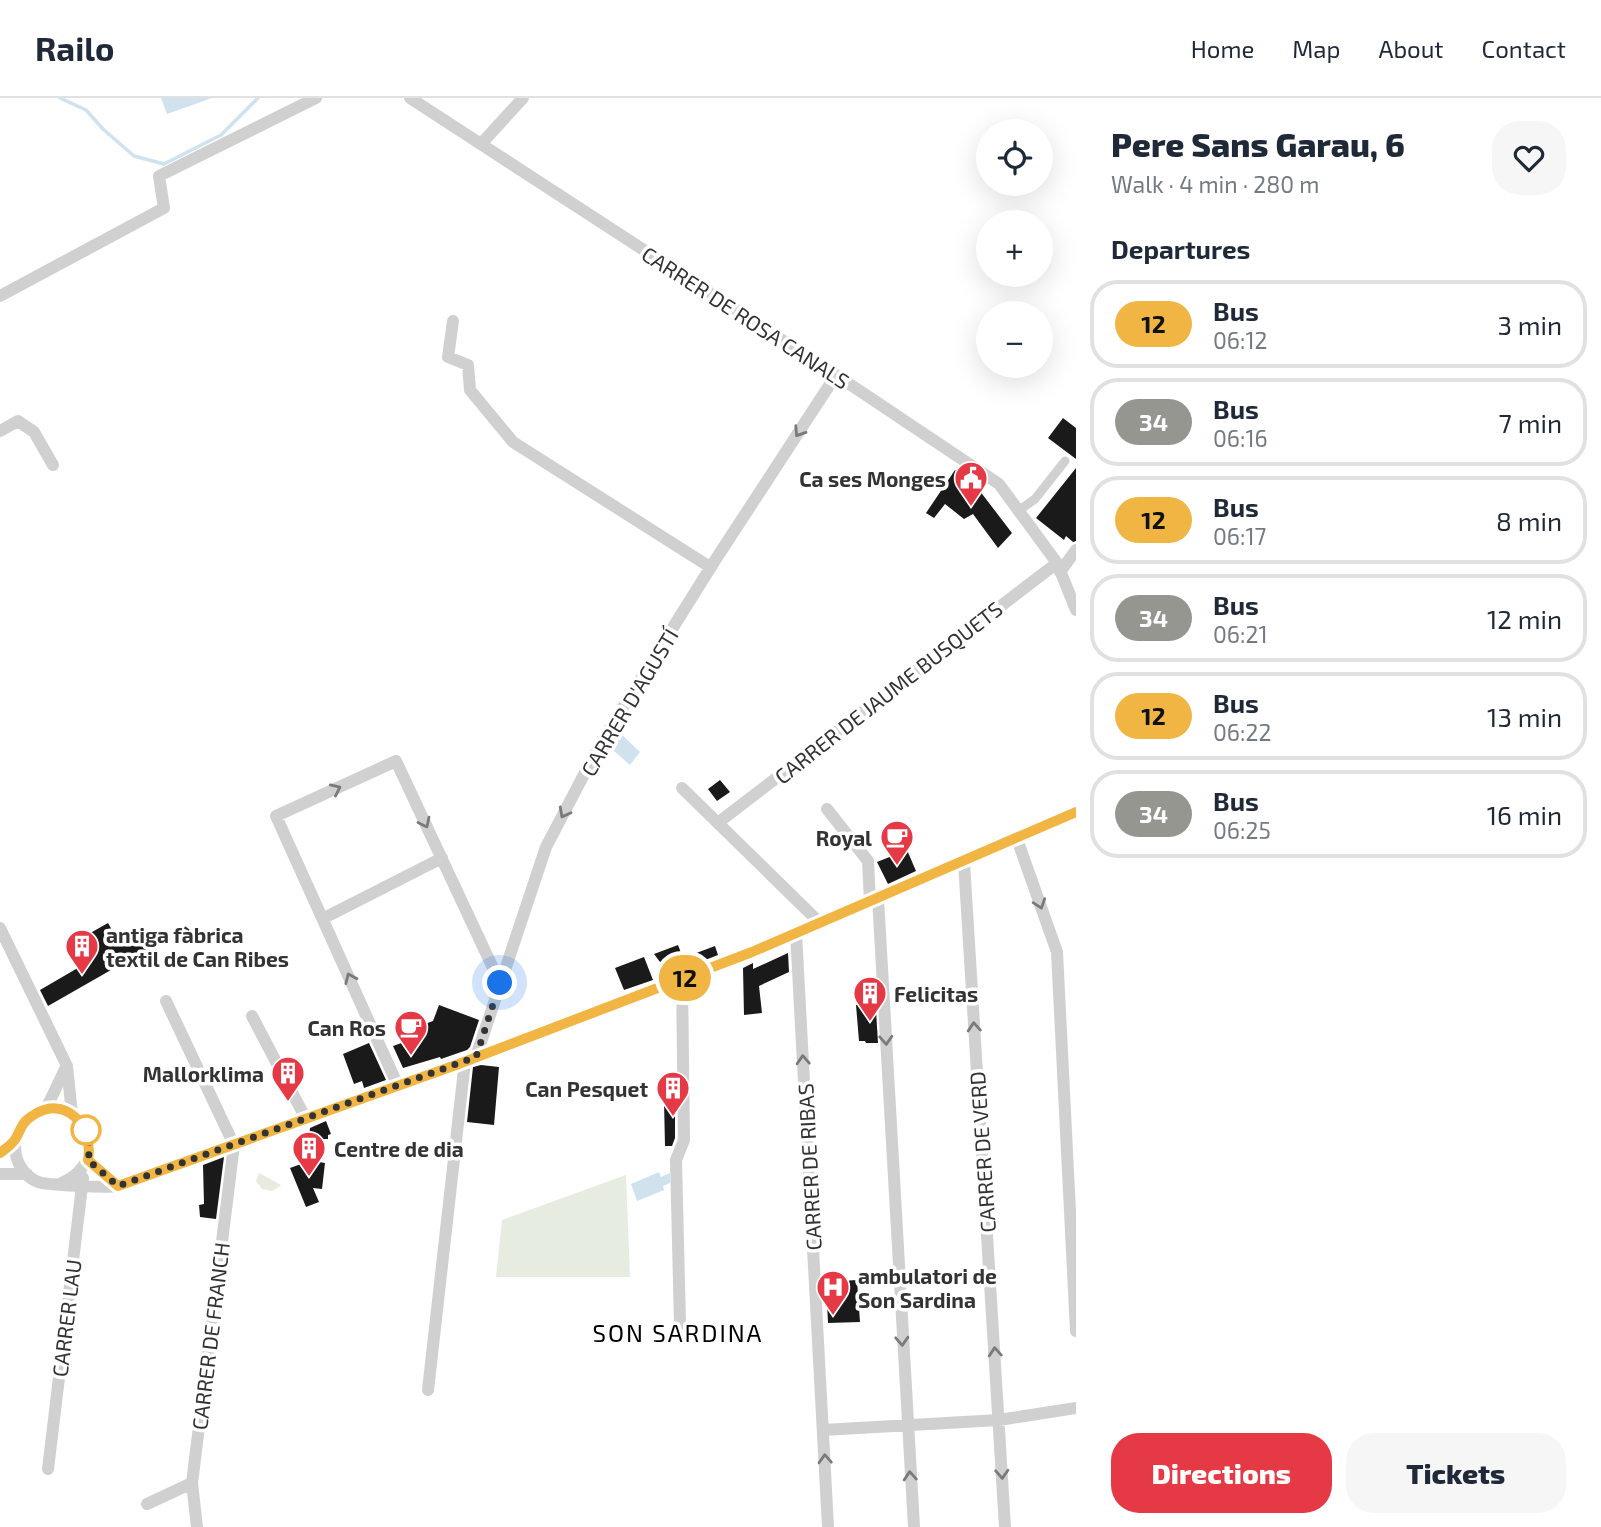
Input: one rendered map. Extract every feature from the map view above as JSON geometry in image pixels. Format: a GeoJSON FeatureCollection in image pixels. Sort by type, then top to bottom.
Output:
{"type":"FeatureCollection","features":[{"type":"Feature","properties":{"kind":"street"},"geometry":{"type":"LineString","coordinates":[[0,296],[164,208],[159,176],[316,98]]}},
{"type":"Feature","properties":{"kind":"street","name":"CARRER DE ROSA CANALS"},"geometry":{"type":"LineString","coordinates":[[410,98],[999,484],[1058,567],[1076,610]]}},
{"type":"Feature","properties":{"kind":"street"},"geometry":{"type":"LineString","coordinates":[[481,144],[523,98]]}},
{"type":"Feature","properties":{"kind":"street"},"geometry":{"type":"LineString","coordinates":[[453,321],[449,357],[468,365],[470,390],[513,442],[710,567]]}},
{"type":"Feature","properties":{"kind":"street","name":"CARRER D'AGUSTÍ"},"geometry":{"type":"LineString","coordinates":[[428,1390],[470,1059],[500,983],[546,847],[600,744],[710,567],[836,375]]}},
{"type":"Feature","properties":{"kind":"street"},"geometry":{"type":"LineString","coordinates":[[0,430],[18,421],[34,432],[53,465]]}},
{"type":"Feature","properties":{"kind":"street"},"geometry":{"type":"LineString","coordinates":[[1018,511],[1035,499],[1065,461]]}},
{"type":"Feature","properties":{"kind":"street","name":"CARRER DE JAUME BUSQUETS"},"geometry":{"type":"LineString","coordinates":[[719,822],[1058,567],[1076,550]]}},
{"type":"Feature","properties":{"kind":"street"},"geometry":{"type":"LineString","coordinates":[[398,1086],[276,816],[396,761],[500,983]]}},
{"type":"Feature","properties":{"kind":"street"},"geometry":{"type":"LineString","coordinates":[[682,788],[820,923]]}},
{"type":"Feature","properties":{"kind":"street"},"geometry":{"type":"LineString","coordinates":[[827,809],[868,861],[874,900],[914,1527]]}},
{"type":"Feature","properties":{"kind":"street"},"geometry":{"type":"LineString","coordinates":[[16,1139],[16,1158],[27,1174],[37,1181],[82,1186],[118,1186],[398,1086],[682,979],[1076,813]]}},
{"type":"Feature","properties":{"kind":"street"},"geometry":{"type":"LineString","coordinates":[[1017,839],[1057,952],[1076,1331]]}},
{"type":"Feature","properties":{"kind":"street"},"geometry":{"type":"LineString","coordinates":[[324,918],[442,859]]}},
{"type":"Feature","properties":{"kind":"street","name":"CARRER DE VERD"},"geometry":{"type":"LineString","coordinates":[[964,862],[1005,1527]]}},
{"type":"Feature","properties":{"kind":"street"},"geometry":{"type":"LineString","coordinates":[[0,928],[66,1066],[72,1114]]}},
{"type":"Feature","properties":{"kind":"street","name":"CARRER DE RIBAS"},"geometry":{"type":"LineString","coordinates":[[796,933],[828,1527]]}},
{"type":"Feature","properties":{"kind":"street"},"geometry":{"type":"LineString","coordinates":[[680,1324],[676,1160],[684,1140],[682,979]]}},
{"type":"Feature","properties":{"kind":"street"},"geometry":{"type":"LineString","coordinates":[[166,1001],[234,1144]]}},
{"type":"Feature","properties":{"kind":"street"},"geometry":{"type":"LineString","coordinates":[[252,1016],[306,1119]]}},
{"type":"Feature","properties":{"kind":"street"},"geometry":{"type":"LineString","coordinates":[[46,1109],[66,1066]]}},
{"type":"Feature","properties":{"kind":"street"},"geometry":{"type":"LineString","coordinates":[[0,1153],[16,1139],[26,1119],[46,1109],[72,1114],[82,1123],[88,1134],[90,1147],[86,1163],[74,1178],[62,1183]]}},
{"type":"Feature","properties":{"kind":"street","name":"CARRER DE FRANCH"},"geometry":{"type":"LineString","coordinates":[[197,1527],[192,1483],[234,1144]]}},
{"type":"Feature","properties":{"kind":"street"},"geometry":{"type":"LineString","coordinates":[[86,1163],[118,1186]]}},
{"type":"Feature","properties":{"kind":"street","name":"CARRER LAU"},"geometry":{"type":"LineString","coordinates":[[48,1469],[86,1163]]}},
{"type":"Feature","properties":{"kind":"street"},"geometry":{"type":"LineString","coordinates":[[0,1174],[27,1174]]}},
{"type":"Feature","properties":{"kind":"street"},"geometry":{"type":"LineString","coordinates":[[823,1430],[999,1420],[1076,1408]]}},
{"type":"Feature","properties":{"kind":"street"},"geometry":{"type":"LineString","coordinates":[[147,1504],[192,1483]]}},
{"type":"Feature","properties":{"kind":"shaded area"},"geometry":{"type":"Polygon","coordinates":[[[259,1173],[281,1185],[272,1191],[262,1189],[256,1181],[259,1173]]]}},
{"type":"Feature","properties":{"kind":"shaded area"},"geometry":{"type":"Polygon","coordinates":[[[626,1175],[630,1277],[496,1277],[502,1220],[626,1175]]]}},
{"type":"Feature","properties":{"kind":"water"},"geometry":{"type":"Polygon","coordinates":[[[161,98],[212,98],[167,114],[161,98]]]}},
{"type":"Feature","properties":{"kind":"water"},"geometry":{"type":"Polygon","coordinates":[[[617,730],[640,752],[630,765],[607,745],[617,730]]]}},
{"type":"Feature","properties":{"kind":"water"},"geometry":{"type":"Polygon","coordinates":[[[659,1172],[661,1177],[670,1173],[670,1183],[663,1186],[664,1190],[637,1201],[631,1184],[659,1172]]]}},
{"type":"Feature","properties":{"kind":"building"},"geometry":{"type":"Polygon","coordinates":[[[1063,418],[1076,428],[1076,459],[1048,438],[1063,418]]]}},
{"type":"Feature","properties":{"kind":"building"},"geometry":{"type":"Polygon","coordinates":[[[1076,468],[1076,541],[1073,542],[1066,536],[1064,540],[1036,518],[1076,468]]]}},
{"type":"Feature","properties":{"kind":"building","name":"Ca ses Monges"},"geometry":{"type":"Polygon","coordinates":[[[955,470],[973,482],[1012,533],[998,548],[973,514],[964,519],[945,504],[934,518],[926,513],[955,470]]]}},
{"type":"Feature","properties":{"kind":"building"},"geometry":{"type":"Polygon","coordinates":[[[720,780],[730,792],[717,801],[708,789],[720,780]]]}},
{"type":"Feature","properties":{"kind":"building","name":"Royal"},"geometry":{"type":"Polygon","coordinates":[[[907,850],[916,871],[888,884],[877,862],[907,850]]]}},
{"type":"Feature","properties":{"kind":"building","name":"antiga fàbrica textil de Can Ribes"},"geometry":{"type":"Polygon","coordinates":[[[108,923],[119,942],[145,927],[146,950],[48,1006],[40,990],[88,962],[76,941],[108,923]]]}},
{"type":"Feature","properties":{"kind":"building"},"geometry":{"type":"Polygon","coordinates":[[[678,945],[683,958],[715,946],[718,955],[669,974],[654,954],[678,945]]]}},
{"type":"Feature","properties":{"kind":"building"},"geometry":{"type":"Polygon","coordinates":[[[788,953],[789,972],[759,986],[762,1013],[744,1015],[743,968],[753,963],[753,969],[788,953]]]}},
{"type":"Feature","properties":{"kind":"building"},"geometry":{"type":"Polygon","coordinates":[[[644,957],[653,980],[624,990],[615,968],[644,957]]]}},
{"type":"Feature","properties":{"kind":"building","name":"Felicitas"},"geometry":{"type":"Polygon","coordinates":[[[875,995],[878,1043],[866,1043],[859,1041],[856,1005],[863,1005],[862,996],[875,995]]]}},
{"type":"Feature","properties":{"kind":"building"},"geometry":{"type":"Polygon","coordinates":[[[439,1005],[479,1020],[470,1047],[441,1059],[440,1057],[403,1068],[393,1046],[410,1040],[406,1031],[433,1021],[439,1005]]]}},
{"type":"Feature","properties":{"kind":"building"},"geometry":{"type":"Polygon","coordinates":[[[369,1043],[386,1080],[364,1088],[362,1081],[354,1084],[343,1054],[369,1043]]]}},
{"type":"Feature","properties":{"kind":"building"},"geometry":{"type":"Polygon","coordinates":[[[473,1067],[499,1067],[494,1125],[467,1122],[473,1067]]]}},
{"type":"Feature","properties":{"kind":"building","name":"Can Pesquet"},"geometry":{"type":"Polygon","coordinates":[[[664,1101],[675,1101],[675,1138],[672,1146],[665,1146],[664,1101]]]}},
{"type":"Feature","properties":{"kind":"building","name":"Centre de dia"},"geometry":{"type":"Polygon","coordinates":[[[326,1121],[331,1134],[328,1139],[322,1139],[319,1162],[325,1163],[322,1189],[313,1188],[319,1202],[306,1207],[290,1168],[301,1164],[303,1146],[308,1147],[310,1128],[326,1121]]]}},
{"type":"Feature","properties":{"kind":"building"},"geometry":{"type":"Polygon","coordinates":[[[224,1157],[216,1219],[200,1217],[199,1205],[204,1204],[203,1165],[224,1157]]]}},
{"type":"Feature","properties":{"kind":"building"},"geometry":{"type":"Polygon","coordinates":[[[857,1280],[860,1322],[828,1323],[826,1282],[857,1280]]]}},
{"type":"Feature","properties":{"kind":"waterway"},"geometry":{"type":"LineString","coordinates":[[60,98],[86,110],[134,156],[164,164],[221,135],[258,98]]}},
{"type":"Feature","properties":{"kind":"bus line","name":"12"},"geometry":{"type":"LineString","coordinates":[[0,1153],[16,1139],[19,1128],[26,1119],[46,1109],[64,1111],[82,1123],[88,1134],[88,1160],[118,1186],[456,1065],[752,952],[1076,812]]}},
{"type":"Feature","properties":{"kind":"place","name":"Ca ses Monges"},"geometry":{"type":"Point","coordinates":[971,508]}},
{"type":"Feature","properties":{"kind":"place","name":"Royal"},"geometry":{"type":"Point","coordinates":[897,867]}},
{"type":"Feature","properties":{"kind":"place","name":"antiga fàbrica textil de Can Ribes"},"geometry":{"type":"Point","coordinates":[82,976]}},
{"type":"Feature","properties":{"kind":"place","name":"Felicitas"},"geometry":{"type":"Point","coordinates":[870,1023]}},
{"type":"Feature","properties":{"kind":"place","name":"Can Ros"},"geometry":{"type":"Point","coordinates":[411,1057]}},
{"type":"Feature","properties":{"kind":"place","name":"Mallorklima"},"geometry":{"type":"Point","coordinates":[288,1103]}},
{"type":"Feature","properties":{"kind":"place","name":"Can Pesquet"},"geometry":{"type":"Point","coordinates":[673,1118]}},
{"type":"Feature","properties":{"kind":"place","name":"Centre de dia"},"geometry":{"type":"Point","coordinates":[309,1178]}},
{"type":"Feature","properties":{"kind":"place","name":"ambulatori de Son Sardina"},"geometry":{"type":"Point","coordinates":[833,1317]}},
{"type":"Feature","properties":{"kind":"district","name":"SON SARDINA"},"geometry":{"type":"Point","coordinates":[678,1332]}},
{"type":"Feature","properties":{"kind":"route"},"geometry":{"type":"LineString","coordinates":[[86,1130],[90,1147],[88,1160],[118,1186],[476,1057],[500,983]]}}]}
